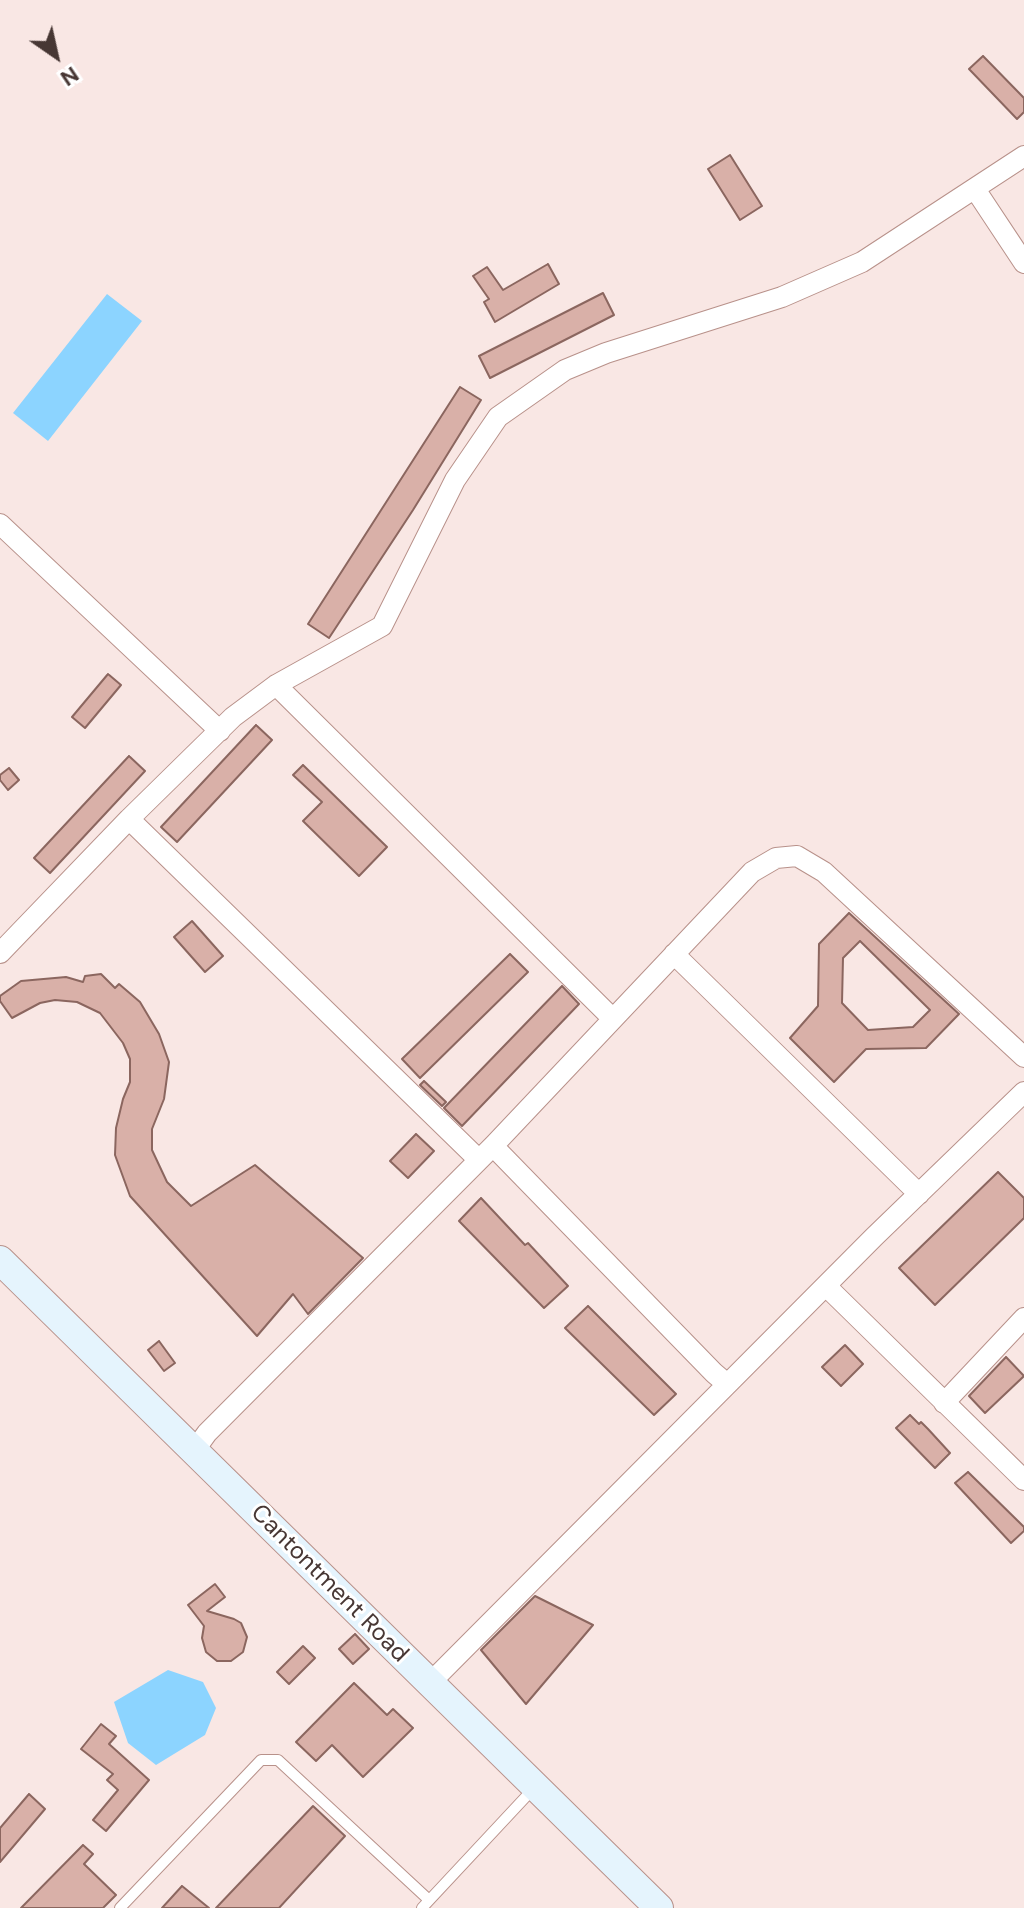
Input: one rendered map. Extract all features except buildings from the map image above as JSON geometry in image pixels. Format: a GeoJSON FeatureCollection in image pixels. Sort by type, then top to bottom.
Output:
{"type":"FeatureCollection","features":[{"type":"Feature","properties":{"kind":"street"},"geometry":{"type":"LineString","coordinates":[[0,953],[233,717],[276,685],[382,626],[455,480],[498,417],[565,370],[606,353],[782,297],[862,262],[1024,156]]}},
{"type":"Feature","properties":{"kind":"street"},"geometry":{"type":"LineString","coordinates":[[975,189],[1024,263]]}},
{"type":"Feature","properties":{"kind":"street"},"geometry":{"type":"LineString","coordinates":[[0,524],[220,731]]}},
{"type":"Feature","properties":{"kind":"street"},"geometry":{"type":"LineString","coordinates":[[276,685],[612,1018]]}},
{"type":"Feature","properties":{"kind":"street"},"geometry":{"type":"LineString","coordinates":[[129,819],[727,1384]]}},
{"type":"Feature","properties":{"kind":"street"},"geometry":{"type":"LineString","coordinates":[[194,1451],[207,1433],[486,1153],[752,872],[776,858],[797,856],[824,872],[1024,1057]]}},
{"type":"Feature","properties":{"kind":"street"},"geometry":{"type":"LineString","coordinates":[[674,954],[919,1194]]}},
{"type":"Feature","properties":{"kind":"street"},"geometry":{"type":"LineString","coordinates":[[430,1683],[727,1384],[1024,1092]]}},
{"type":"Feature","properties":{"kind":"street","name":"Cantontment Road"},"geometry":{"type":"LineString","coordinates":[[0,1260],[659,1908]]}},
{"type":"Feature","properties":{"kind":"street"},"geometry":{"type":"LineString","coordinates":[[826,1286],[1024,1480]]}},
{"type":"Feature","properties":{"kind":"street"},"geometry":{"type":"LineString","coordinates":[[944,1403],[1024,1318]]}},
{"type":"Feature","properties":{"kind":"lane"},"geometry":{"type":"LineString","coordinates":[[120,1908],[261,1760],[278,1760],[425,1904],[535,1787]]}},
{"type":"Feature","properties":{"kind":"water"},"geometry":{"type":"Polygon","coordinates":[[[107,294],[142,321],[48,441],[13,413],[107,294]]]}},
{"type":"Feature","properties":{"kind":"water"},"geometry":{"type":"Polygon","coordinates":[[[168,1670],[203,1682],[216,1708],[205,1735],[156,1765],[128,1743],[114,1702],[168,1670]]]}}]}
